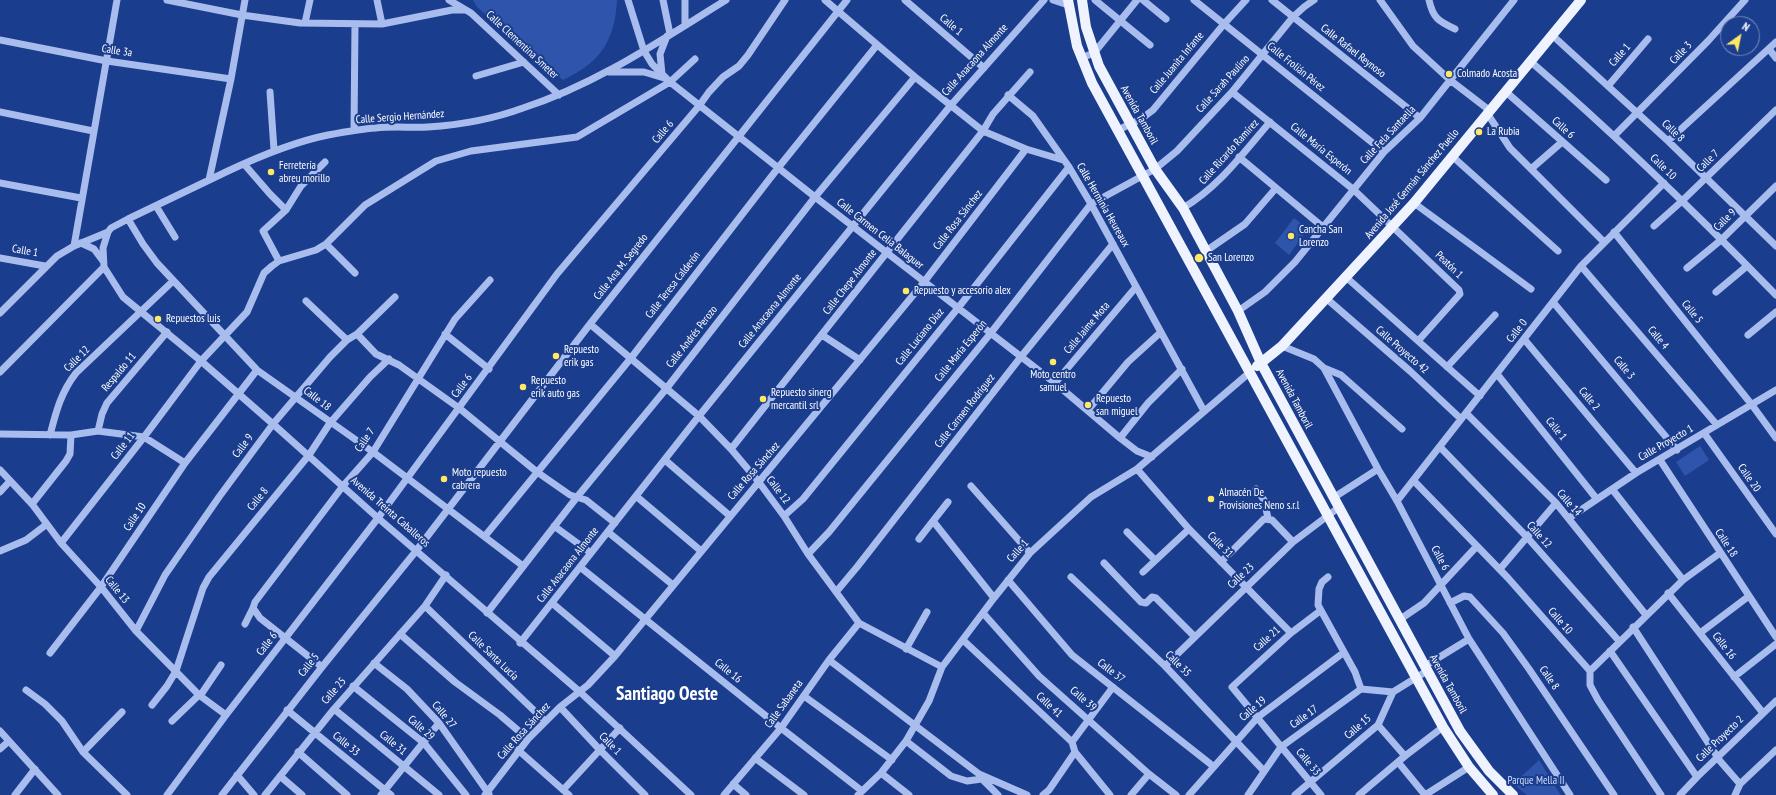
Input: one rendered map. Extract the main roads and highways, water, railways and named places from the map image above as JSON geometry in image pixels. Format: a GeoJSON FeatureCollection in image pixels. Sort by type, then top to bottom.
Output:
{"type":"FeatureCollection","features":[{"type":"Feature","properties":{"kind":"main road","name":"Avenida Tamboril"},"geometry":{"type":"LineString","coordinates":[[1082,0],[1086,27],[1102,72],[1155,169],[1183,208],[1238,311],[1261,363],[1332,498],[1472,750],[1489,771],[1513,795]]}},
{"type":"Feature","properties":{"kind":"main road","name":"Avenida José Germán Sánchez Puello"},"geometry":{"type":"LineString","coordinates":[[1249,373],[1282,346],[1393,227],[1453,157],[1505,91],[1581,0]]}},
{"type":"Feature","properties":{"kind":"main road"},"geometry":{"type":"LineString","coordinates":[[1068,2],[1073,30],[1081,58],[1092,83],[1443,727],[1469,767],[1493,795]]}},
{"type":"Feature","properties":{"kind":"place","name":"Colmado Acosta"},"geometry":{"type":"Point","coordinates":[1449,74]}},
{"type":"Feature","properties":{"kind":"place","name":"La Rubia"},"geometry":{"type":"Point","coordinates":[1479,132]}},
{"type":"Feature","properties":{"kind":"place","name":"Ferretería abreu morillo"},"geometry":{"type":"Point","coordinates":[271,172]}},
{"type":"Feature","properties":{"kind":"place","name":"Cancha San Lorenzo"},"geometry":{"type":"Point","coordinates":[1291,236]}},
{"type":"Feature","properties":{"kind":"place","name":"San Lorenzo"},"geometry":{"type":"Point","coordinates":[1199,258]}},
{"type":"Feature","properties":{"kind":"place","name":"Repuesto y accesorio alex"},"geometry":{"type":"Point","coordinates":[906,291]}},
{"type":"Feature","properties":{"kind":"place","name":"Repuestos luis"},"geometry":{"type":"Point","coordinates":[158,319]}},
{"type":"Feature","properties":{"kind":"place","name":"Repuesto erik gas"},"geometry":{"type":"Point","coordinates":[556,356]}},
{"type":"Feature","properties":{"kind":"place","name":"Moto centro samuel"},"geometry":{"type":"Point","coordinates":[1053,362]}},
{"type":"Feature","properties":{"kind":"place","name":"Repuesto erik auto gas"},"geometry":{"type":"Point","coordinates":[523,387]}},
{"type":"Feature","properties":{"kind":"place","name":"Repuesto sinerg mercantil srl"},"geometry":{"type":"Point","coordinates":[763,399]}},
{"type":"Feature","properties":{"kind":"place","name":"Repuesto san miguel"},"geometry":{"type":"Point","coordinates":[1088,405]}},
{"type":"Feature","properties":{"kind":"place","name":"Moto repuesto cabrera"},"geometry":{"type":"Point","coordinates":[444,479]}},
{"type":"Feature","properties":{"kind":"place","name":"Almacén De Provisiones Neno s.r.l"},"geometry":{"type":"Point","coordinates":[1211,499]}},
{"type":"Feature","properties":{"kind":"district","name":"Santiago Oeste"},"geometry":{"type":"Point","coordinates":[667,695]}},
{"type":"Feature","properties":{"kind":"park label","name":"Parque Mella II"},"geometry":{"type":"Point","coordinates":[1536,781]}}]}
